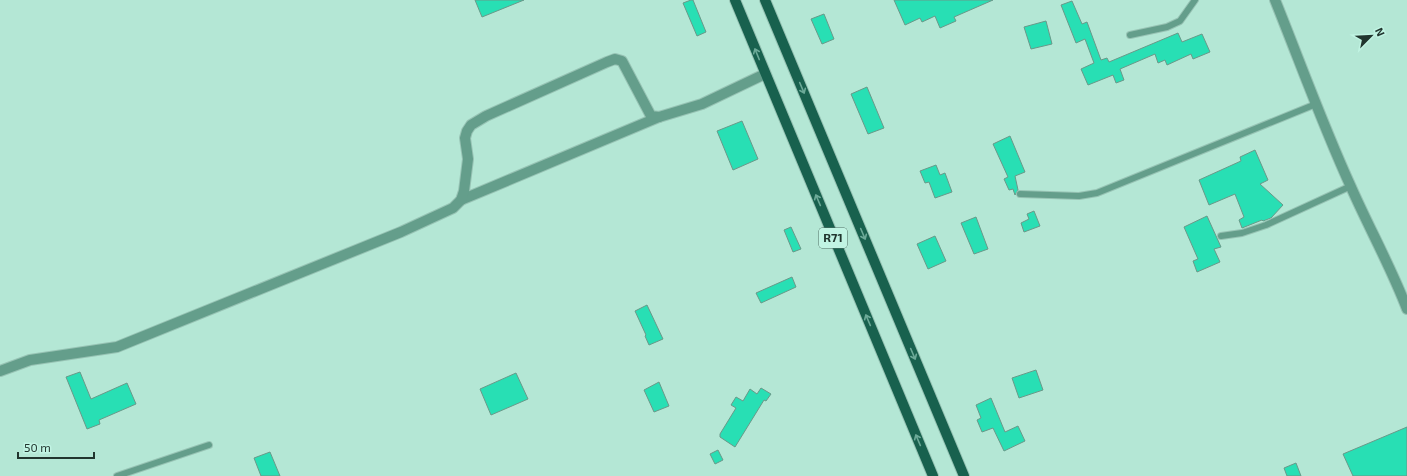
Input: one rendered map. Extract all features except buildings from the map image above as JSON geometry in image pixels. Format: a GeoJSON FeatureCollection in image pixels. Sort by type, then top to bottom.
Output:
{"type":"FeatureCollection","features":[{"type":"Feature","properties":{"kind":"main road","name":"R71"},"geometry":{"type":"LineString","coordinates":[[735,0],[933,476]]}},
{"type":"Feature","properties":{"kind":"main road","name":"R71"},"geometry":{"type":"LineString","coordinates":[[765,0],[964,476]]}},
{"type":"Feature","properties":{"kind":"street"},"geometry":{"type":"LineString","coordinates":[[1275,0],[1316,104],[1351,186],[1403,287],[1407,309]]}},
{"type":"Feature","properties":{"kind":"street"},"geometry":{"type":"LineString","coordinates":[[461,200],[464,191],[468,159],[465,138],[471,125],[486,116],[602,64],[615,59],[622,60],[651,116],[659,118]]}},
{"type":"Feature","properties":{"kind":"street"},"geometry":{"type":"LineString","coordinates":[[0,371],[30,360],[107,349],[128,343],[401,232],[453,208],[461,200],[659,118],[702,104],[765,74]]}},
{"type":"Feature","properties":{"kind":"lane"},"geometry":{"type":"LineString","coordinates":[[1130,35],[1166,27],[1180,21],[1195,0]]}},
{"type":"Feature","properties":{"kind":"lane"},"geometry":{"type":"LineString","coordinates":[[1020,194],[1079,196],[1097,193],[1316,104]]}},
{"type":"Feature","properties":{"kind":"lane"},"geometry":{"type":"LineString","coordinates":[[1221,236],[1242,233],[1266,225],[1351,186]]}},
{"type":"Feature","properties":{"kind":"lane"},"geometry":{"type":"LineString","coordinates":[[117,476],[209,445]]}}]}
